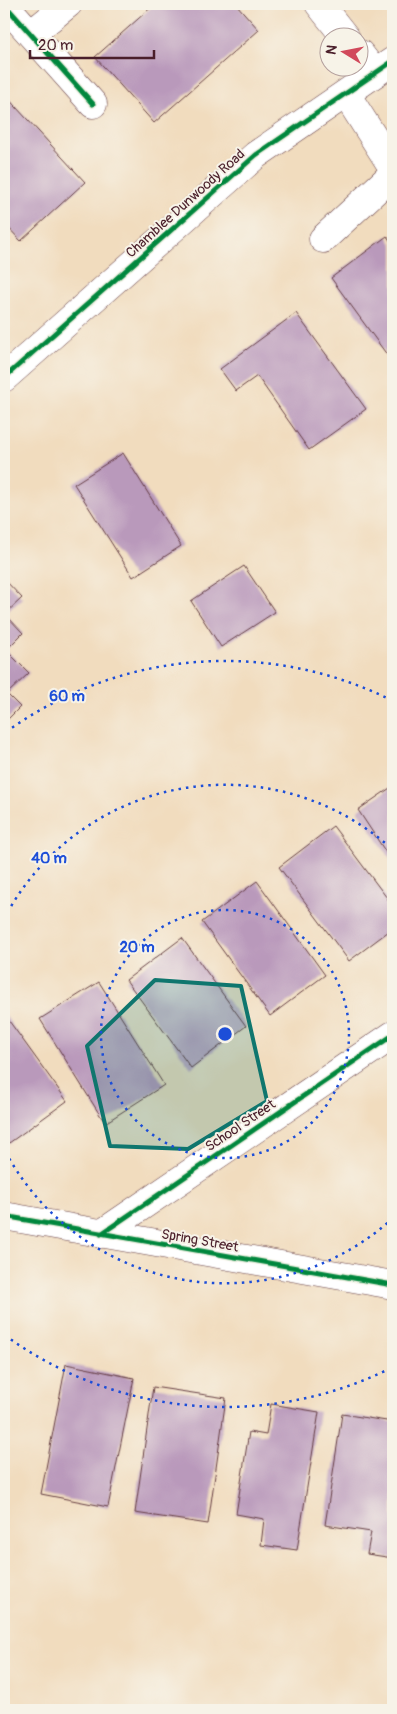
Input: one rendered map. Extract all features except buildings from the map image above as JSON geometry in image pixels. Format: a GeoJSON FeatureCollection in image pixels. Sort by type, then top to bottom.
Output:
{"type":"FeatureCollection","features":[{"type":"Feature","properties":{"kind":"street"},"geometry":{"type":"LineString","coordinates":[[4,4],[93,104]]}},
{"type":"Feature","properties":{"kind":"street"},"geometry":{"type":"LineString","coordinates":[[32,34],[68,4]]}},
{"type":"Feature","properties":{"kind":"street"},"geometry":{"type":"LineString","coordinates":[[320,4],[338,28]]}},
{"type":"Feature","properties":{"kind":"street","name":"Chamblee Dunwoody Road"},"geometry":{"type":"LineString","coordinates":[[4,378],[256,155],[346,94],[376,63]]}},
{"type":"Feature","properties":{"kind":"street"},"geometry":{"type":"LineString","coordinates":[[346,94],[393,168]]}},
{"type":"Feature","properties":{"kind":"street"},"geometry":{"type":"LineString","coordinates":[[323,239],[393,174]]}},
{"type":"Feature","properties":{"kind":"street","name":"School Street"},"geometry":{"type":"LineString","coordinates":[[100,1234],[393,1035]]}},
{"type":"Feature","properties":{"kind":"street","name":"Spring Street"},"geometry":{"type":"LineString","coordinates":[[4,1216],[393,1285]]}},
{"type":"Feature","properties":{"kind":"highlighted area"},"geometry":{"type":"Polygon","coordinates":[[[155,980],[241,986],[267,1101],[188,1149],[110,1146],[87,1046],[155,980]]]}},
{"type":"Feature","properties":{"kind":"cycle path"},"geometry":{"type":"LineString","coordinates":[[4,4],[93,104]]}},
{"type":"Feature","properties":{"kind":"cycle path"},"geometry":{"type":"LineString","coordinates":[[4,378],[256,155],[393,61]]}},
{"type":"Feature","properties":{"kind":"cycle path"},"geometry":{"type":"LineString","coordinates":[[101,1234],[393,1035]]}},
{"type":"Feature","properties":{"kind":"cycle path"},"geometry":{"type":"LineString","coordinates":[[4,1216],[393,1285]]}}]}
